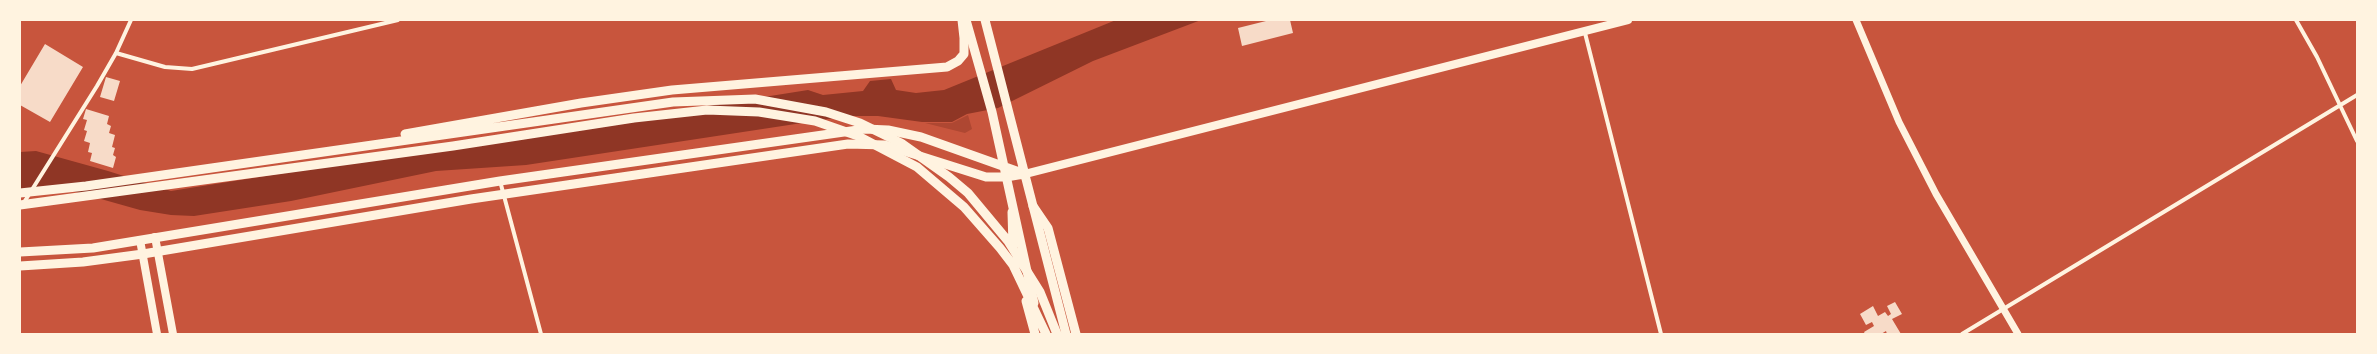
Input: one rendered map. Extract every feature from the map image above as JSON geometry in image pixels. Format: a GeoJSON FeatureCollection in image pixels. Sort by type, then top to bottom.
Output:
{"type":"FeatureCollection","features":[{"type":"Feature","properties":{"kind":"main road"},"geometry":{"type":"LineString","coordinates":[[264,160],[298,151],[621,97],[672,90],[851,76],[952,66],[964,54],[962,20]]}},
{"type":"Feature","properties":{"kind":"main road"},"geometry":{"type":"LineString","coordinates":[[966,20],[992,112],[1012,212],[1041,334]]}},
{"type":"Feature","properties":{"kind":"main road"},"geometry":{"type":"LineString","coordinates":[[985,20],[1066,334]]}},
{"type":"Feature","properties":{"kind":"main road"},"geometry":{"type":"LineString","coordinates":[[20,266],[83,262],[158,252],[503,194],[862,143],[908,151],[939,163],[986,176],[1006,177],[1025,174],[1306,101],[1585,33],[1628,20]]}},
{"type":"Feature","properties":{"kind":"main road"},"geometry":{"type":"LineString","coordinates":[[22,199],[264,160],[673,102],[755,100],[826,112],[860,123],[900,143],[944,173],[968,193],[987,214],[1024,264],[1040,292],[1057,334]]}},
{"type":"Feature","properties":{"kind":"main road"},"geometry":{"type":"LineString","coordinates":[[22,199],[430,149],[634,118],[707,110],[759,112],[816,121],[846,131],[917,167],[964,207],[1000,248],[1013,265],[1046,334]]}},
{"type":"Feature","properties":{"kind":"main road"},"geometry":{"type":"LineString","coordinates":[[20,252],[93,248],[500,181],[865,129],[888,130],[921,137],[1025,174]]}},
{"type":"Feature","properties":{"kind":"main road"},"geometry":{"type":"LineString","coordinates":[[1033,206],[1048,228],[1076,334]]}},
{"type":"Feature","properties":{"kind":"main road"},"geometry":{"type":"LineString","coordinates":[[1012,212],[1012,240],[1016,264],[1035,334]]}},
{"type":"Feature","properties":{"kind":"main road"},"geometry":{"type":"LineString","coordinates":[[155,237],[173,334]]}},
{"type":"Feature","properties":{"kind":"main road"},"geometry":{"type":"LineString","coordinates":[[140,240],[157,334]]}},
{"type":"Feature","properties":{"kind":"street"},"geometry":{"type":"LineString","coordinates":[[20,209],[22,199],[53,155],[116,53],[131,20]]}},
{"type":"Feature","properties":{"kind":"street"},"geometry":{"type":"LineString","coordinates":[[116,53],[164,67],[192,69],[398,20]]}},
{"type":"Feature","properties":{"kind":"street"},"geometry":{"type":"LineString","coordinates":[[1856,20],[1899,122],[1932,188],[2018,334]]}},
{"type":"Feature","properties":{"kind":"street"},"geometry":{"type":"LineString","coordinates":[[2296,20],[2317,57],[2357,140]]}},
{"type":"Feature","properties":{"kind":"street"},"geometry":{"type":"LineString","coordinates":[[1585,33],[1661,334]]}},
{"type":"Feature","properties":{"kind":"street"},"geometry":{"type":"LineString","coordinates":[[1962,334],[2004,310],[2357,95]]}},
{"type":"Feature","properties":{"kind":"street"},"geometry":{"type":"LineString","coordinates":[[500,181],[542,334]]}},
{"type":"Feature","properties":{"kind":"shaded area"},"geometry":{"type":"Polygon","coordinates":[[[1116,20],[1201,20],[1093,61],[998,108],[967,114],[952,122],[922,122],[878,116],[848,116],[526,165],[436,171],[291,201],[194,216],[171,215],[140,210],[69,190],[20,190],[20,152],[36,151],[108,171],[171,191],[808,90],[823,95],[863,91],[870,81],[891,79],[896,90],[916,93],[944,90],[1116,20]]]}},
{"type":"Feature","properties":{"kind":"shaded area"},"geometry":{"type":"Polygon","coordinates":[[[968,115],[972,129],[965,133],[925,123],[952,123],[968,115]]]}},
{"type":"Feature","properties":{"kind":"building"},"geometry":{"type":"Polygon","coordinates":[[[1270,20],[1290,20],[1293,33],[1242,46],[1238,28],[1270,20]]]}},
{"type":"Feature","properties":{"kind":"building"},"geometry":{"type":"Polygon","coordinates":[[[45,44],[83,67],[50,122],[20,105],[20,86],[45,44]]]}},
{"type":"Feature","properties":{"kind":"building"},"geometry":{"type":"Polygon","coordinates":[[[106,77],[120,81],[114,101],[100,97],[106,77]]]}},
{"type":"Feature","properties":{"kind":"building"},"geometry":{"type":"Polygon","coordinates":[[[86,109],[109,116],[107,124],[111,126],[109,133],[115,135],[112,147],[115,148],[113,155],[116,157],[113,168],[90,161],[92,153],[88,152],[90,143],[84,141],[87,131],[84,130],[87,120],[83,119],[86,109]]]}},
{"type":"Feature","properties":{"kind":"building"},"geometry":{"type":"Polygon","coordinates":[[[1895,302],[1902,314],[1892,319],[1901,334],[1887,334],[1886,331],[1881,334],[1865,334],[1864,332],[1874,326],[1872,322],[1866,325],[1860,314],[1873,306],[1878,316],[1885,312],[1888,316],[1891,314],[1887,306],[1895,302]]]}}]}
